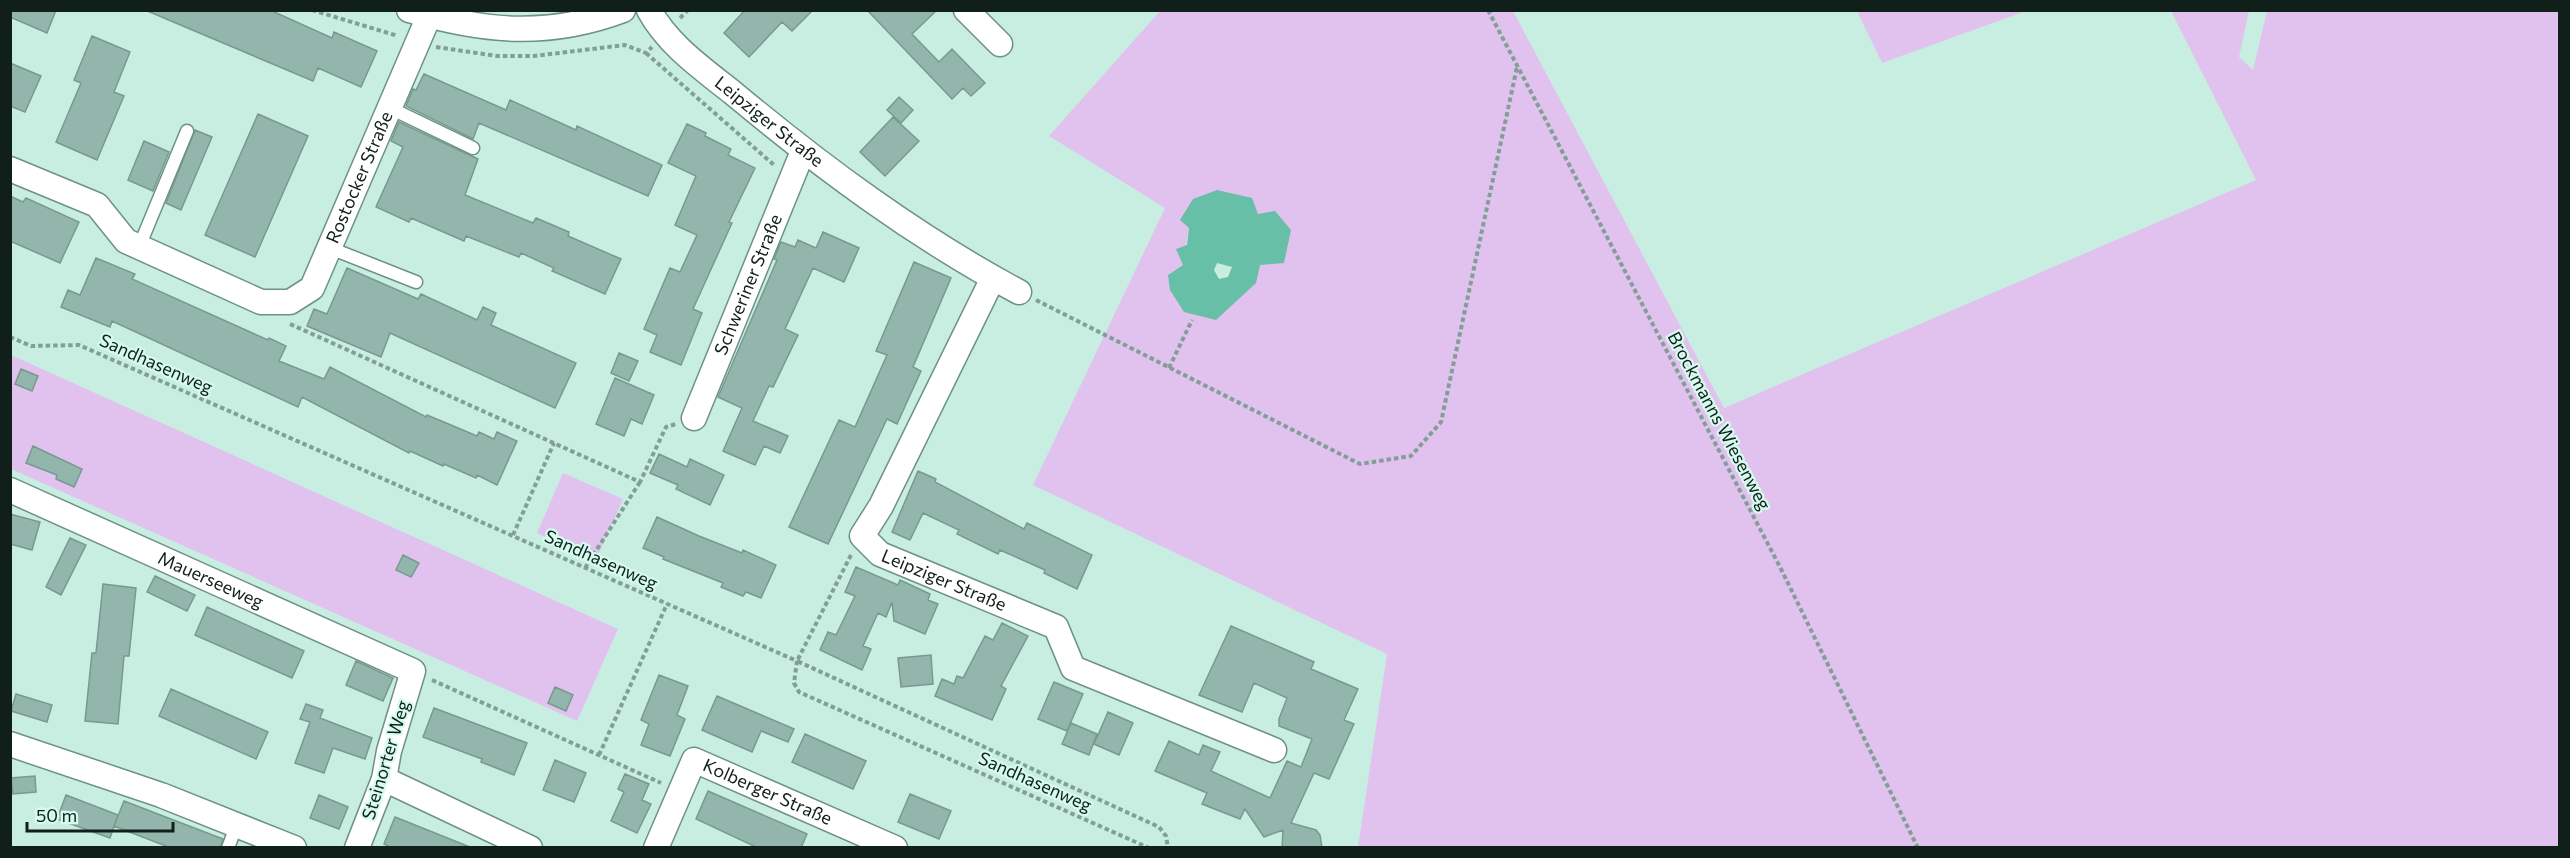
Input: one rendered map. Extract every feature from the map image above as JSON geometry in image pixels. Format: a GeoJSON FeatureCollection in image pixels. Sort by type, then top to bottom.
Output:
{"type":"FeatureCollection","features":[{"type":"Feature","properties":{"kind":"street"},"geometry":{"type":"LineString","coordinates":[[419,14],[474,26],[536,31],[595,21],[623,10]]}},
{"type":"Feature","properties":{"kind":"street","name":"Leipziger Straße"},"geometry":{"type":"LineString","coordinates":[[649,10],[664,34],[803,151],[942,248],[1019,292]]}},
{"type":"Feature","properties":{"kind":"street"},"geometry":{"type":"LineString","coordinates":[[966,10],[1000,44]]}},
{"type":"Feature","properties":{"kind":"street","name":"Rostocker Straße"},"geometry":{"type":"LineString","coordinates":[[261,302],[290,302],[312,288],[390,108],[419,14]]}},
{"type":"Feature","properties":{"kind":"street","name":"Schweriner Straße"},"geometry":{"type":"LineString","coordinates":[[694,418],[803,151]]}},
{"type":"Feature","properties":{"kind":"street"},"geometry":{"type":"LineString","coordinates":[[10,169],[97,206],[126,241],[261,302]]}},
{"type":"Feature","properties":{"kind":"street","name":"Leipziger Straße"},"geometry":{"type":"LineString","coordinates":[[993,278],[881,506],[862,536],[880,554],[1056,627],[1073,669],[1274,750]]}},
{"type":"Feature","properties":{"kind":"street","name":"Mauerseeweg"},"geometry":{"type":"LineString","coordinates":[[10,490],[413,671]]}},
{"type":"Feature","properties":{"kind":"street","name":"Steinorter Weg"},"geometry":{"type":"LineString","coordinates":[[357,848],[384,779],[389,751],[413,671]]}},
{"type":"Feature","properties":{"kind":"street"},"geometry":{"type":"LineString","coordinates":[[10,744],[237,824],[294,848]]}},
{"type":"Feature","properties":{"kind":"street","name":"Kolberger Straße"},"geometry":{"type":"LineString","coordinates":[[656,848],[694,760],[895,848]]}},
{"type":"Feature","properties":{"kind":"street"},"geometry":{"type":"LineString","coordinates":[[384,779],[530,848]]}},
{"type":"Feature","properties":{"kind":"lane"},"geometry":{"type":"LineString","coordinates":[[390,108],[473,148]]}},
{"type":"Feature","properties":{"kind":"lane"},"geometry":{"type":"LineString","coordinates":[[139,247],[187,131]]}},
{"type":"Feature","properties":{"kind":"lane"},"geometry":{"type":"LineString","coordinates":[[330,248],[416,282]]}},
{"type":"Feature","properties":{"kind":"lane"},"geometry":{"type":"LineString","coordinates":[[228,848],[237,824]]}},
{"type":"Feature","properties":{"kind":"path","name":"Brockmanns Wiesenweg"},"geometry":{"type":"LineString","coordinates":[[1488,10],[1780,567],[1918,848]]}},
{"type":"Feature","properties":{"kind":"path"},"geometry":{"type":"LineString","coordinates":[[646,53],[791,179]]}},
{"type":"Feature","properties":{"kind":"path"},"geometry":{"type":"LineString","coordinates":[[1019,292],[1360,464],[1412,456],[1441,422],[1517,67]]}},
{"type":"Feature","properties":{"kind":"path"},"geometry":{"type":"LineString","coordinates":[[261,302],[285,322],[640,482]]}},
{"type":"Feature","properties":{"kind":"path"},"geometry":{"type":"LineString","coordinates":[[1169,368],[1192,320]]}},
{"type":"Feature","properties":{"kind":"path","name":"Sandhasenweg"},"geometry":{"type":"LineString","coordinates":[[10,337],[31,346],[79,345],[797,661],[794,683],[800,692],[1149,848]]}},
{"type":"Feature","properties":{"kind":"path"},"geometry":{"type":"LineString","coordinates":[[585,568],[640,482],[666,427],[694,418]]}},
{"type":"Feature","properties":{"kind":"path"},"geometry":{"type":"LineString","coordinates":[[513,535],[554,443]]}},
{"type":"Feature","properties":{"kind":"path"},"geometry":{"type":"LineString","coordinates":[[862,536],[841,571],[797,661],[1159,827],[1166,836],[1168,848]]}},
{"type":"Feature","properties":{"kind":"path"},"geometry":{"type":"LineString","coordinates":[[599,755],[667,604]]}},
{"type":"Feature","properties":{"kind":"path"},"geometry":{"type":"LineString","coordinates":[[413,671],[680,792]]}},
{"type":"Feature","properties":{"kind":"shaded area"},"geometry":{"type":"Polygon","coordinates":[[[1160,11],[1513,11],[1724,408],[2256,180],[2171,11],[2249,11],[2239,57],[2253,70],[2267,11],[2559,11],[2559,847],[1358,847],[1387,654],[1033,485],[1165,208],[1049,136],[1160,11]],[[1258,215],[1181,220],[1189,227],[1183,265],[1168,275],[1216,319],[1258,215]]]}},
{"type":"Feature","properties":{"kind":"shaded area"},"geometry":{"type":"Polygon","coordinates":[[[1857,11],[2026,11],[1882,63],[1857,11]]]}},
{"type":"Feature","properties":{"kind":"shaded area"},"geometry":{"type":"Polygon","coordinates":[[[1217,190],[1252,198],[1258,214],[1275,211],[1291,230],[1284,263],[1260,265],[1256,283],[1216,320],[1184,312],[1170,290],[1168,275],[1183,265],[1176,249],[1187,245],[1189,228],[1180,220],[1193,199],[1217,190]],[[1217,263],[1214,270],[1219,279],[1228,277],[1232,267],[1217,263]]]}},
{"type":"Feature","properties":{"kind":"shaded area"},"geometry":{"type":"Polygon","coordinates":[[[11,355],[618,629],[577,721],[11,469],[11,355]]]}},
{"type":"Feature","properties":{"kind":"shaded area"},"geometry":{"type":"Polygon","coordinates":[[[563,473],[623,499],[596,560],[537,533],[563,473]]]}},
{"type":"Feature","properties":{"kind":"building"},"geometry":{"type":"Polygon","coordinates":[[[10,10],[56,10],[47,33],[10,17],[10,10]]]}},
{"type":"Feature","properties":{"kind":"building"},"geometry":{"type":"Polygon","coordinates":[[[145,10],[270,10],[332,38],[334,32],[377,51],[361,87],[318,68],[313,81],[145,10]]]}},
{"type":"Feature","properties":{"kind":"building"},"geometry":{"type":"Polygon","coordinates":[[[745,10],[813,10],[792,31],[782,22],[749,57],[724,33],[745,10]]]}},
{"type":"Feature","properties":{"kind":"building"},"geometry":{"type":"Polygon","coordinates":[[[867,10],[937,10],[912,34],[939,62],[952,49],[985,83],[971,96],[963,88],[952,99],[867,10]]]}},
{"type":"Feature","properties":{"kind":"building"},"geometry":{"type":"Polygon","coordinates":[[[92,36],[130,52],[114,92],[124,96],[97,160],[56,142],[81,83],[74,80],[92,36]]]}},
{"type":"Feature","properties":{"kind":"building"},"geometry":{"type":"Polygon","coordinates":[[[10,63],[41,76],[25,112],[10,106],[10,63]]]}},
{"type":"Feature","properties":{"kind":"building"},"geometry":{"type":"Polygon","coordinates":[[[424,74],[506,110],[510,100],[576,130],[577,126],[662,165],[648,196],[479,123],[473,139],[406,106],[413,89],[416,90],[424,74]]]}},
{"type":"Feature","properties":{"kind":"building"},"geometry":{"type":"Polygon","coordinates":[[[899,97],[913,110],[901,123],[887,110],[899,97]]]}},
{"type":"Feature","properties":{"kind":"building"},"geometry":{"type":"Polygon","coordinates":[[[258,114],[308,136],[255,257],[205,235],[258,114]]]}},
{"type":"Feature","properties":{"kind":"building"},"geometry":{"type":"Polygon","coordinates":[[[893,117],[919,141],[885,176],[860,152],[893,117]]]}},
{"type":"Feature","properties":{"kind":"building"},"geometry":{"type":"Polygon","coordinates":[[[399,122],[478,159],[465,195],[533,223],[536,218],[569,232],[568,236],[621,259],[605,294],[552,271],[554,268],[521,253],[519,257],[466,236],[464,241],[411,218],[409,222],[376,207],[403,147],[391,141],[399,122]]]}},
{"type":"Feature","properties":{"kind":"building"},"geometry":{"type":"Polygon","coordinates":[[[687,124],[731,149],[728,155],[755,168],[729,222],[732,223],[693,309],[702,313],[681,365],[650,352],[657,335],[644,329],[670,268],[680,272],[697,235],[675,225],[696,176],[668,163],[687,124]]]}},
{"type":"Feature","properties":{"kind":"building"},"geometry":{"type":"Polygon","coordinates":[[[195,130],[212,137],[181,210],[166,203],[195,130]]]}},
{"type":"Feature","properties":{"kind":"building"},"geometry":{"type":"Polygon","coordinates":[[[144,141],[169,152],[153,191],[128,180],[144,141]]]}},
{"type":"Feature","properties":{"kind":"building"},"geometry":{"type":"Polygon","coordinates":[[[10,196],[23,202],[26,198],[79,222],[60,263],[10,241],[10,196]]]}},
{"type":"Feature","properties":{"kind":"building"},"geometry":{"type":"Polygon","coordinates":[[[823,232],[859,248],[844,282],[813,268],[785,329],[798,335],[773,387],[769,386],[753,421],[788,436],[780,453],[764,446],[755,465],[723,451],[742,408],[718,397],[777,260],[774,259],[781,242],[795,247],[798,240],[816,248],[823,232]]]}},
{"type":"Feature","properties":{"kind":"building"},"geometry":{"type":"Polygon","coordinates":[[[96,258],[135,274],[132,279],[286,346],[279,361],[324,379],[330,367],[426,417],[427,415],[477,436],[479,432],[494,439],[497,432],[517,441],[497,485],[477,475],[476,478],[410,451],[409,453],[302,397],[298,407],[112,321],[110,327],[61,307],[68,290],[80,295],[96,258]]]}},
{"type":"Feature","properties":{"kind":"building"},"geometry":{"type":"Polygon","coordinates":[[[914,262],[951,278],[913,367],[921,371],[897,424],[887,419],[828,544],[789,527],[839,420],[855,427],[887,355],[876,351],[914,262]]]}},
{"type":"Feature","properties":{"kind":"building"},"geometry":{"type":"Polygon","coordinates":[[[347,268],[418,299],[421,294],[477,320],[483,307],[496,313],[491,325],[576,363],[555,408],[390,333],[381,357],[307,326],[314,309],[327,314],[347,268]]]}},
{"type":"Feature","properties":{"kind":"building"},"geometry":{"type":"Polygon","coordinates":[[[619,353],[638,361],[629,381],[611,373],[619,353]]]}},
{"type":"Feature","properties":{"kind":"building"},"geometry":{"type":"Polygon","coordinates":[[[21,369],[38,376],[32,391],[15,384],[21,369]]]}},
{"type":"Feature","properties":{"kind":"building"},"geometry":{"type":"Polygon","coordinates":[[[615,378],[654,395],[642,424],[631,419],[624,436],[596,424],[615,378]]]}},
{"type":"Feature","properties":{"kind":"building"},"geometry":{"type":"Polygon","coordinates":[[[33,446],[82,469],[74,487],[56,479],[57,475],[26,463],[33,446]]]}},
{"type":"Feature","properties":{"kind":"building"},"geometry":{"type":"Polygon","coordinates":[[[659,454],[687,467],[690,459],[724,475],[710,505],[676,489],[678,485],[650,473],[659,454]]]}},
{"type":"Feature","properties":{"kind":"building"},"geometry":{"type":"Polygon","coordinates":[[[918,471],[1024,529],[1027,523],[1092,555],[1077,589],[1044,573],[1045,570],[1000,550],[998,554],[957,534],[959,530],[923,513],[910,540],[892,532],[918,471]]]}},
{"type":"Feature","properties":{"kind":"building"},"geometry":{"type":"Polygon","coordinates":[[[10,514],[40,522],[32,550],[10,544],[10,514]]]}},
{"type":"Feature","properties":{"kind":"building"},"geometry":{"type":"Polygon","coordinates":[[[657,517],[699,536],[742,553],[743,550],[776,565],[761,598],[746,592],[743,596],[721,587],[723,583],[663,559],[664,557],[643,548],[657,517]]]}},
{"type":"Feature","properties":{"kind":"building"},"geometry":{"type":"Polygon","coordinates":[[[70,538],[86,545],[61,595],[46,587],[70,538]]]}},
{"type":"Feature","properties":{"kind":"building"},"geometry":{"type":"Polygon","coordinates":[[[403,555],[419,563],[411,577],[396,570],[403,555]]]}},
{"type":"Feature","properties":{"kind":"building"},"geometry":{"type":"Polygon","coordinates":[[[856,567],[898,585],[900,580],[930,594],[928,600],[938,604],[925,634],[894,621],[892,602],[886,617],[878,613],[863,646],[871,649],[862,670],[820,650],[828,632],[836,635],[855,596],[845,592],[856,567]]]}},
{"type":"Feature","properties":{"kind":"building"},"geometry":{"type":"Polygon","coordinates":[[[155,576],[195,595],[187,611],[147,592],[155,576]]]}},
{"type":"Feature","properties":{"kind":"building"},"geometry":{"type":"Polygon","coordinates":[[[103,584],[136,588],[129,656],[124,656],[118,724],[85,721],[92,653],[96,653],[103,584]]]}},
{"type":"Feature","properties":{"kind":"building"},"geometry":{"type":"Polygon","coordinates":[[[207,607],[304,651],[292,678],[195,635],[207,607]]]}},
{"type":"Feature","properties":{"kind":"building"},"geometry":{"type":"Polygon","coordinates":[[[1002,623],[1028,636],[1001,686],[1006,689],[992,720],[935,696],[942,679],[954,684],[957,676],[963,678],[985,636],[993,640],[1002,623]]]}},
{"type":"Feature","properties":{"kind":"building"},"geometry":{"type":"Polygon","coordinates":[[[1231,626],[1314,662],[1311,669],[1358,689],[1344,720],[1354,724],[1329,779],[1314,773],[1291,823],[1316,830],[1320,835],[1322,848],[1282,848],[1283,830],[1264,837],[1245,809],[1240,819],[1202,804],[1207,793],[1155,771],[1169,741],[1199,755],[1203,745],[1220,752],[1211,771],[1270,798],[1287,761],[1301,767],[1312,739],[1279,726],[1279,719],[1287,698],[1254,683],[1242,712],[1199,695],[1231,626]]]}},
{"type":"Feature","properties":{"kind":"building"},"geometry":{"type":"Polygon","coordinates":[[[931,655],[933,684],[901,687],[898,658],[931,655]]]}},
{"type":"Feature","properties":{"kind":"building"},"geometry":{"type":"Polygon","coordinates":[[[356,661],[393,678],[383,701],[346,685],[356,661]]]}},
{"type":"Feature","properties":{"kind":"building"},"geometry":{"type":"Polygon","coordinates":[[[659,675],[688,686],[677,715],[685,719],[670,756],[641,745],[649,724],[641,720],[659,675]]]}},
{"type":"Feature","properties":{"kind":"building"},"geometry":{"type":"Polygon","coordinates":[[[1054,682],[1083,694],[1067,731],[1038,719],[1054,682]]]}},
{"type":"Feature","properties":{"kind":"building"},"geometry":{"type":"Polygon","coordinates":[[[555,687],[573,695],[566,711],[548,703],[555,687]]]}},
{"type":"Feature","properties":{"kind":"building"},"geometry":{"type":"Polygon","coordinates":[[[171,689],[268,732],[256,759],[159,716],[171,689]]]}},
{"type":"Feature","properties":{"kind":"building"},"geometry":{"type":"Polygon","coordinates":[[[16,694],[52,705],[47,722],[11,711],[16,694]]]}},
{"type":"Feature","properties":{"kind":"building"},"geometry":{"type":"Polygon","coordinates":[[[717,696],[794,729],[788,742],[761,731],[752,752],[702,730],[717,696]]]}},
{"type":"Feature","properties":{"kind":"building"},"geometry":{"type":"Polygon","coordinates":[[[306,704],[323,710],[320,718],[372,738],[365,759],[333,748],[324,773],[295,763],[310,722],[300,719],[306,704]]]}},
{"type":"Feature","properties":{"kind":"building"},"geometry":{"type":"Polygon","coordinates":[[[434,708],[527,743],[514,775],[481,762],[482,759],[423,737],[434,708]]]}},
{"type":"Feature","properties":{"kind":"building"},"geometry":{"type":"Polygon","coordinates":[[[1108,712],[1133,723],[1119,755],[1094,744],[1108,712]]]}},
{"type":"Feature","properties":{"kind":"building"},"geometry":{"type":"Polygon","coordinates":[[[1071,723],[1097,734],[1089,755],[1062,744],[1071,723]]]}},
{"type":"Feature","properties":{"kind":"building"},"geometry":{"type":"Polygon","coordinates":[[[805,734],[866,761],[853,789],[792,762],[805,734]]]}},
{"type":"Feature","properties":{"kind":"building"},"geometry":{"type":"Polygon","coordinates":[[[555,760],[586,773],[574,802],[543,790],[555,760]]]}},
{"type":"Feature","properties":{"kind":"building"},"geometry":{"type":"Polygon","coordinates":[[[625,774],[649,784],[642,800],[651,804],[637,833],[611,821],[624,792],[618,789],[625,774]]]}},
{"type":"Feature","properties":{"kind":"building"},"geometry":{"type":"Polygon","coordinates":[[[35,776],[36,792],[13,794],[11,778],[35,776]]]}},
{"type":"Feature","properties":{"kind":"building"},"geometry":{"type":"Polygon","coordinates":[[[708,791],[807,834],[801,848],[758,848],[696,819],[708,791]]]}},
{"type":"Feature","properties":{"kind":"building"},"geometry":{"type":"Polygon","coordinates":[[[910,794],[951,811],[939,839],[898,822],[910,794]]]}},
{"type":"Feature","properties":{"kind":"building"},"geometry":{"type":"Polygon","coordinates":[[[66,795],[118,815],[110,838],[57,819],[66,795]]]}},
{"type":"Feature","properties":{"kind":"building"},"geometry":{"type":"Polygon","coordinates":[[[319,795],[348,807],[339,829],[310,818],[319,795]]]}},
{"type":"Feature","properties":{"kind":"building"},"geometry":{"type":"Polygon","coordinates":[[[124,801],[223,839],[220,848],[171,848],[114,826],[124,801]]]}},
{"type":"Feature","properties":{"kind":"building"},"geometry":{"type":"Polygon","coordinates":[[[395,817],[470,848],[392,848],[384,844],[395,817]]]}}]}
